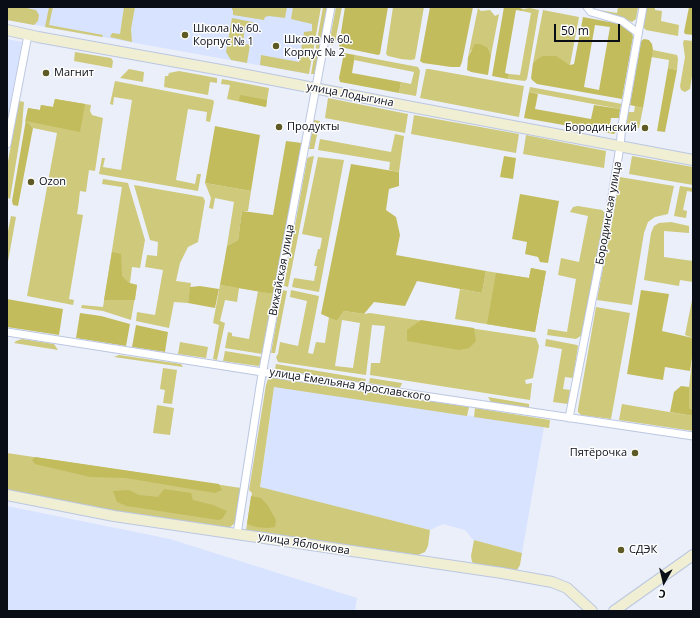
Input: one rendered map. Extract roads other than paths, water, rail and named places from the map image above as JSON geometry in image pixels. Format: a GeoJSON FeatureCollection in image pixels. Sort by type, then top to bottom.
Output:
{"type":"FeatureCollection","features":[{"type":"Feature","properties":{"kind":"main road","name":"улица Лодыгина"},"geometry":{"type":"LineString","coordinates":[[7,30],[693,160]]}},
{"type":"Feature","properties":{"kind":"main road","name":"улица Яблочкова"},"geometry":{"type":"LineString","coordinates":[[7,495],[114,516],[502,572],[552,582],[567,588],[592,611]]}},
{"type":"Feature","properties":{"kind":"main road"},"geometry":{"type":"LineString","coordinates":[[614,611],[693,555]]}},
{"type":"Feature","properties":{"kind":"street","name":"Вижайская улица"},"geometry":{"type":"LineString","coordinates":[[237,534],[262,372],[331,7]]}},
{"type":"Feature","properties":{"kind":"street"},"geometry":{"type":"LineString","coordinates":[[587,7],[591,12],[622,21],[638,33]]}},
{"type":"Feature","properties":{"kind":"street","name":"Бородинская улица"},"geometry":{"type":"LineString","coordinates":[[569,418],[610,209],[622,125],[643,7]]}},
{"type":"Feature","properties":{"kind":"street"},"geometry":{"type":"LineString","coordinates":[[7,144],[28,35]]}},
{"type":"Feature","properties":{"kind":"street","name":"улица Емельяна Ярославского"},"geometry":{"type":"LineString","coordinates":[[7,332],[262,372],[693,436]]}},
{"type":"Feature","properties":{"kind":"place","name":"Школа № 60. Корпус № 1"},"geometry":{"type":"Point","coordinates":[185,35]}},
{"type":"Feature","properties":{"kind":"place","name":"Школа № 60. Корпус № 2"},"geometry":{"type":"Point","coordinates":[276,46]}},
{"type":"Feature","properties":{"kind":"place","name":"Магнит"},"geometry":{"type":"Point","coordinates":[46,73]}},
{"type":"Feature","properties":{"kind":"place","name":"Продукты"},"geometry":{"type":"Point","coordinates":[279,127]}},
{"type":"Feature","properties":{"kind":"place","name":"Бородинский"},"geometry":{"type":"Point","coordinates":[645,128]}},
{"type":"Feature","properties":{"kind":"place","name":"Ozon"},"geometry":{"type":"Point","coordinates":[31,182]}},
{"type":"Feature","properties":{"kind":"place","name":"Пятёрочка"},"geometry":{"type":"Point","coordinates":[635,453]}},
{"type":"Feature","properties":{"kind":"place","name":"СДЭК"},"geometry":{"type":"Point","coordinates":[621,550]}}]}
